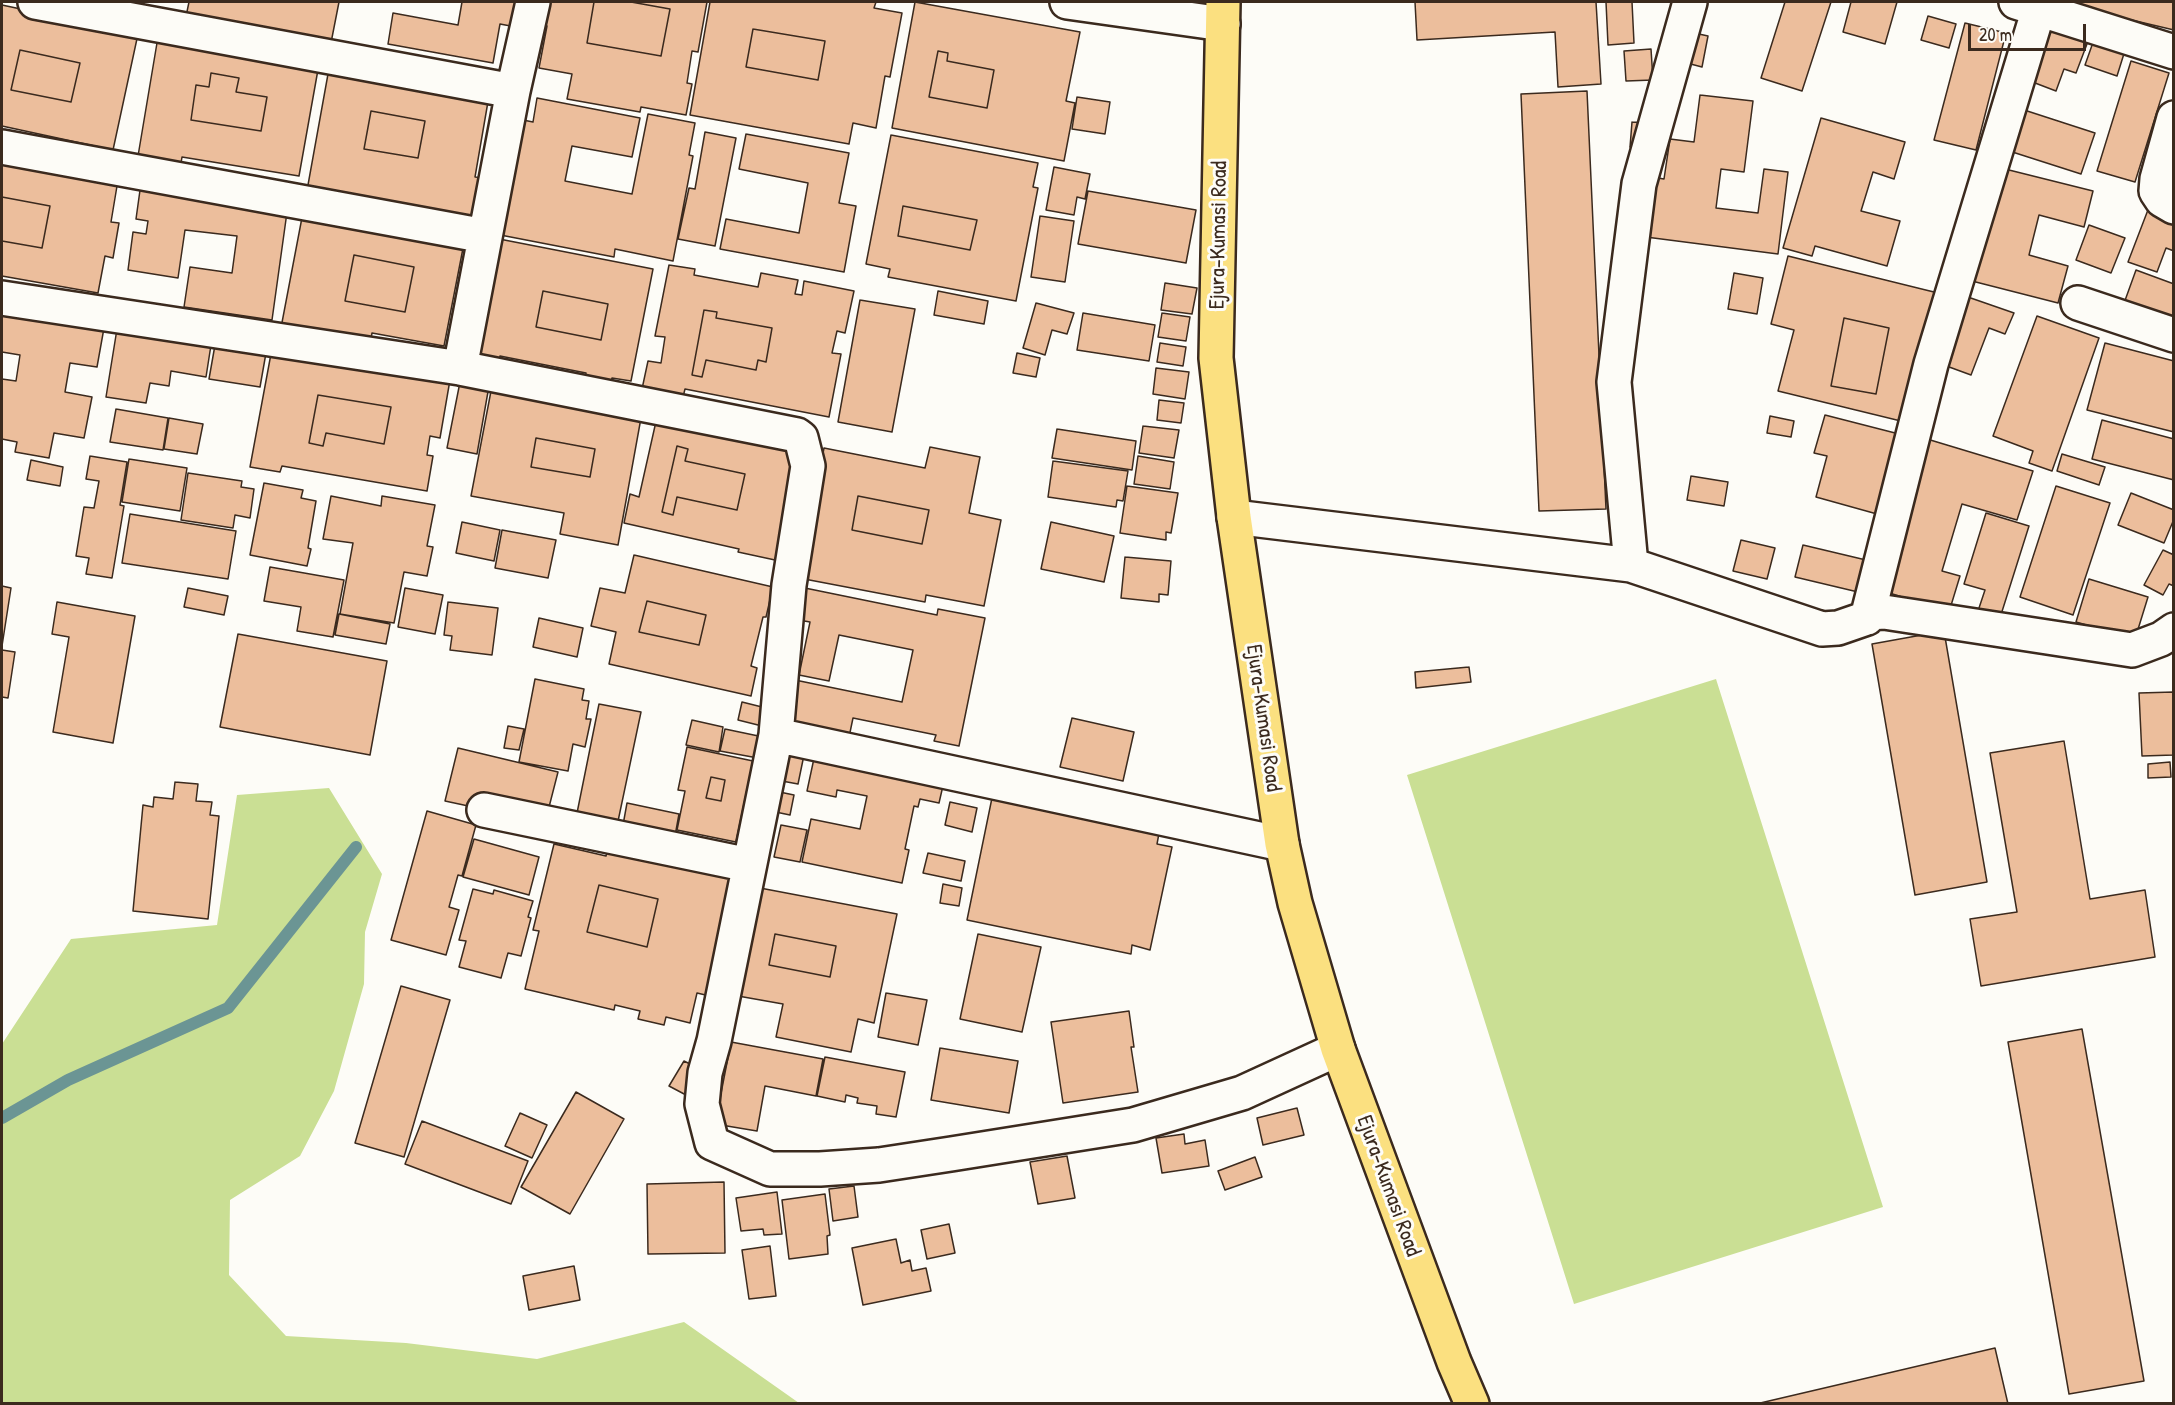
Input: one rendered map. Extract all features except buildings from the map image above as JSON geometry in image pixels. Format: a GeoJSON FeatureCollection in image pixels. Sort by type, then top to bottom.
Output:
{"type":"FeatureCollection","features":[{"type":"Feature","properties":{"kind":"main road","name":"Ejura-Kumasi Road"},"geometry":{"type":"LineString","coordinates":[[1223,13],[1216,358],[1234,517],[1282,844],[1295,903],[1338,1049],[1449,1350],[1472,1404]]}},
{"type":"Feature","properties":{"kind":"street"},"geometry":{"type":"LineString","coordinates":[[35,2],[513,91]]}},
{"type":"Feature","properties":{"kind":"street"},"geometry":{"type":"LineString","coordinates":[[460,368],[513,91],[533,2]]}},
{"type":"Feature","properties":{"kind":"street"},"geometry":{"type":"LineString","coordinates":[[1067,2],[1223,13]]}},
{"type":"Feature","properties":{"kind":"street"},"geometry":{"type":"LineString","coordinates":[[1631,565],[1614,382],[1639,184],[1690,2]]}},
{"type":"Feature","properties":{"kind":"street"},"geometry":{"type":"LineString","coordinates":[[1867,618],[1931,364],[2032,4],[2174,52]]}},
{"type":"Feature","properties":{"kind":"street"},"geometry":{"type":"LineString","coordinates":[[2174,118],[2156,190],[2162,200],[2174,207]]}},
{"type":"Feature","properties":{"kind":"street"},"geometry":{"type":"LineString","coordinates":[[2,147],[485,236]]}},
{"type":"Feature","properties":{"kind":"street"},"geometry":{"type":"LineString","coordinates":[[2,298],[460,368],[801,438],[808,466],[789,585],[776,735],[714,1041],[705,1073],[702,1104],[712,1143],[770,1169],[820,1170],[879,1165],[1133,1125],[1242,1093],[1338,1049]]}},
{"type":"Feature","properties":{"kind":"street"},"geometry":{"type":"LineString","coordinates":[[2078,303],[2174,335]]}},
{"type":"Feature","properties":{"kind":"street"},"geometry":{"type":"LineString","coordinates":[[1234,517],[1631,565],[1822,629],[1838,628],[1867,618],[1870,613],[1884,612],[2132,650],[2161,639],[2174,630]]}},
{"type":"Feature","properties":{"kind":"street"},"geometry":{"type":"LineString","coordinates":[[776,735],[1282,844]]}},
{"type":"Feature","properties":{"kind":"street"},"geometry":{"type":"LineString","coordinates":[[484,810],[748,866]]}},
{"type":"Feature","properties":{"kind":"green space"},"geometry":{"type":"Polygon","coordinates":[[[1716,679],[1883,1207],[1574,1304],[1407,775],[1716,679]]]}},
{"type":"Feature","properties":{"kind":"green space"},"geometry":{"type":"Polygon","coordinates":[[[329,788],[382,874],[365,932],[364,984],[334,1091],[300,1156],[230,1200],[229,1275],[286,1336],[406,1343],[537,1359],[684,1322],[799,1403],[2,1403],[2,1044],[71,939],[217,925],[237,795],[329,788]]]}},
{"type":"Feature","properties":{"kind":"waterway"},"geometry":{"type":"LineString","coordinates":[[2,1118],[68,1080],[228,1008],[356,847]]}}]}
